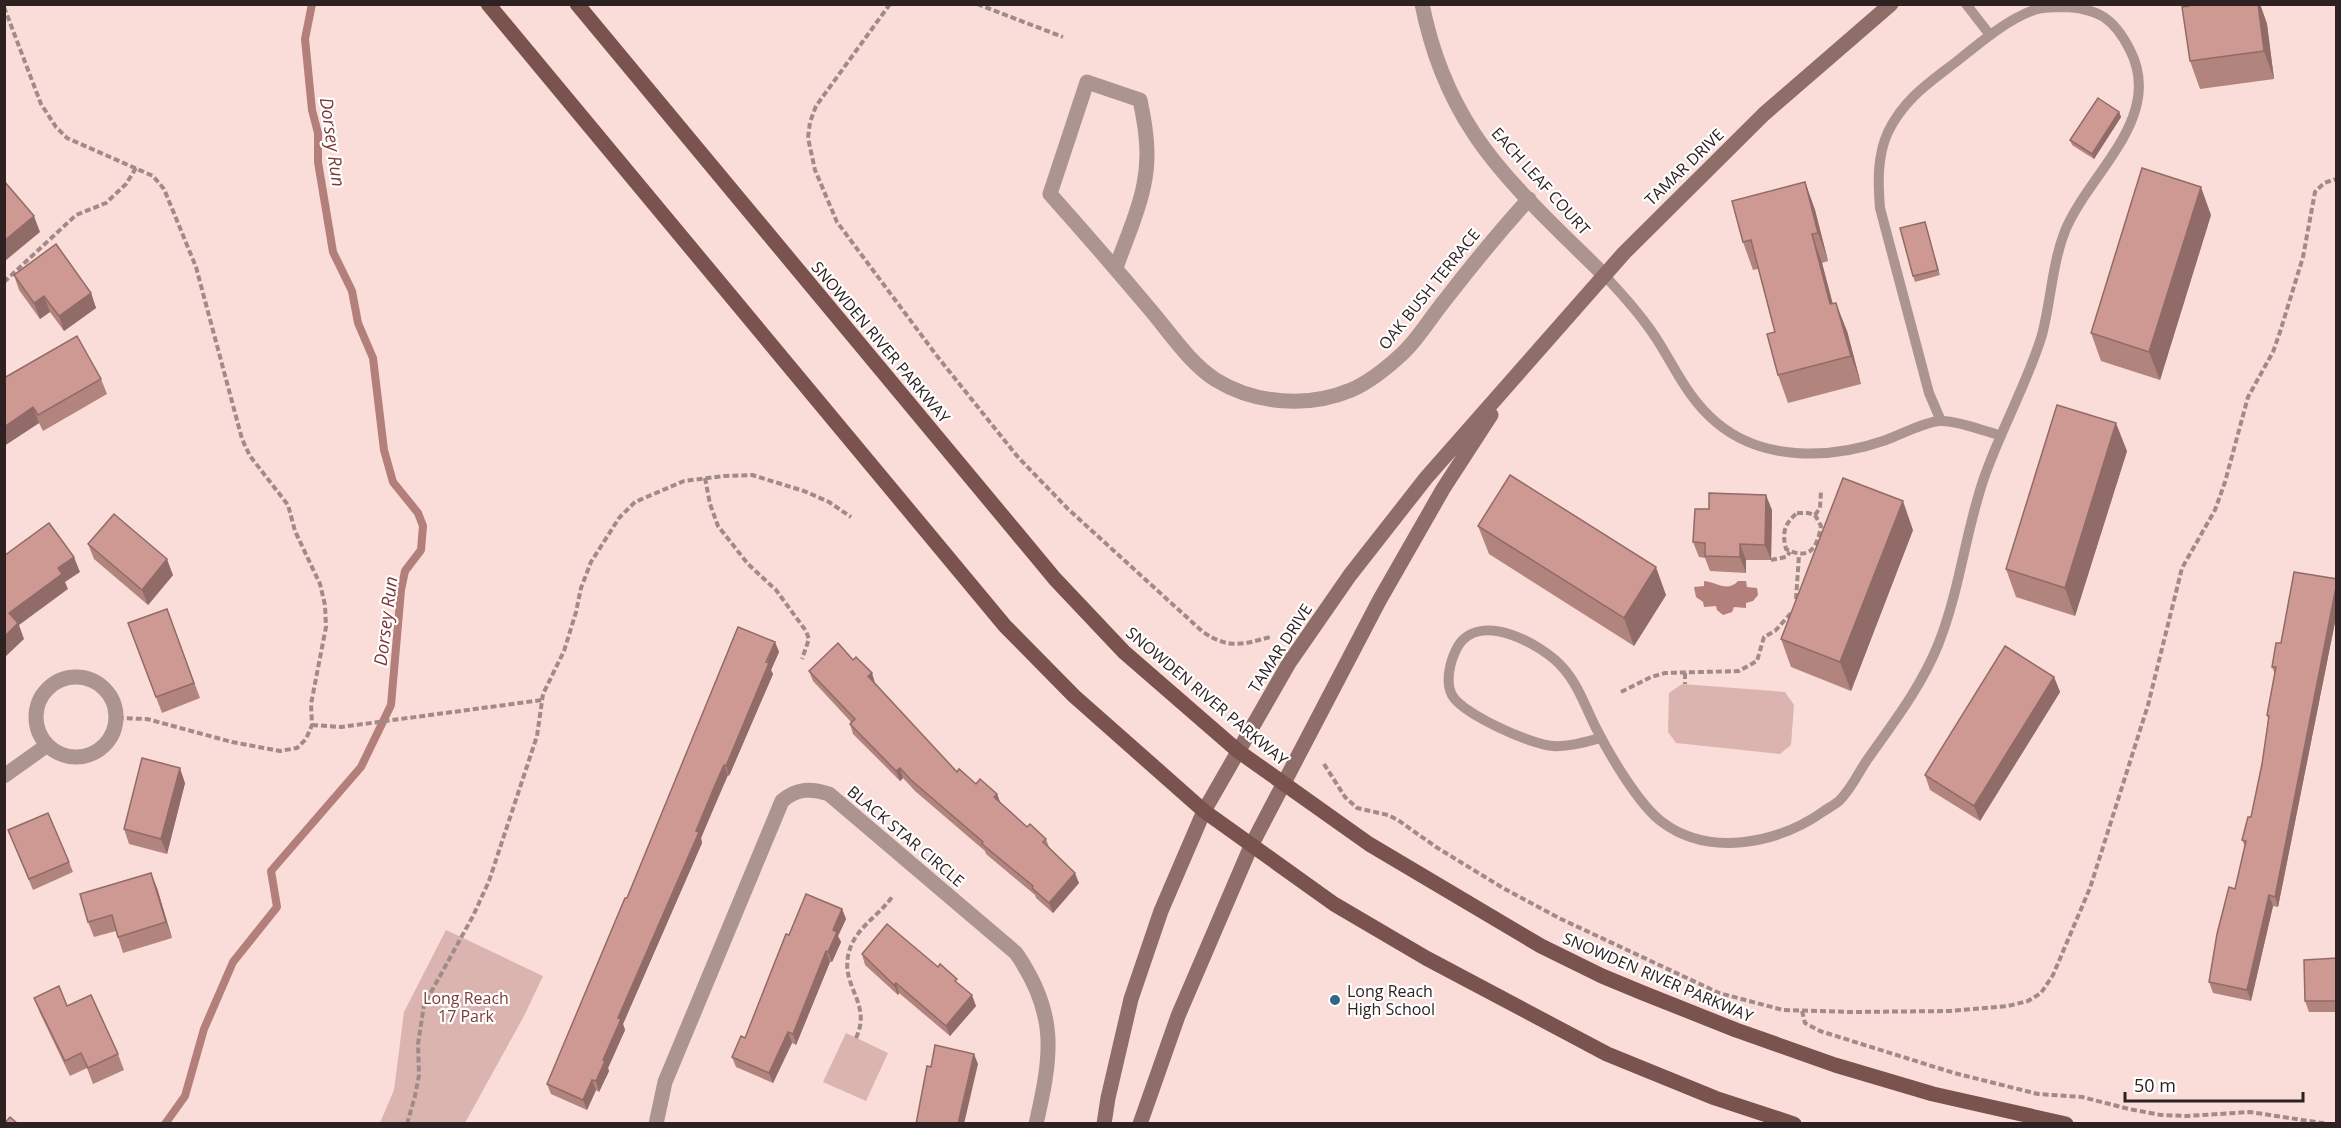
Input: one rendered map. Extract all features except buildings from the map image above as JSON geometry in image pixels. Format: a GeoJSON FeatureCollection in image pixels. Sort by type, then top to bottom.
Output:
{"type":"FeatureCollection","features":[{"type":"Feature","properties":{"kind":"main road"},"geometry":{"type":"LineString","coordinates":[[488,4],[1005,626],[1074,696],[1204,811],[1354,916],[1607,1054],[1715,1098],[1794,1124]]}},
{"type":"Feature","properties":{"kind":"main road","name":"SNOWDEN RIVER PARKWAY"},"geometry":{"type":"LineString","coordinates":[[577,4],[1055,579],[1124,652],[1238,751],[1369,844],[1541,946],[1602,976],[1736,1030],[1835,1065],[1933,1094],[2066,1124]]}},
{"type":"Feature","properties":{"kind":"street","name":"EACH LEAF COURT"},"geometry":{"type":"LineString","coordinates":[[1422,4],[1427,32],[1454,100],[1473,133],[1529,199],[1604,275]]}},
{"type":"Feature","properties":{"kind":"street","name":"TAMAR DRIVE"},"geometry":{"type":"LineString","coordinates":[[1104,1124],[1131,999],[1161,911],[1204,811],[1289,663],[1350,575],[1426,478],[1604,275],[1673,201],[1764,114],[1891,4]]}},
{"type":"Feature","properties":{"kind":"street","name":"OAK BUSH TERRACE"},"geometry":{"type":"LineString","coordinates":[[1116,268],[1144,185],[1147,152],[1146,127],[1140,100],[1087,82],[1050,194],[1116,268],[1196,364],[1214,379],[1238,392],[1260,398],[1290,402],[1325,398],[1352,390],[1376,376],[1404,352],[1491,241],[1529,199]]}},
{"type":"Feature","properties":{"kind":"street","name":"TAMAR DRIVE"},"geometry":{"type":"LineString","coordinates":[[1140,1124],[1178,1016],[1251,846],[1282,783],[1334,691],[1379,601],[1443,489],[1518,372]]}},
{"type":"Feature","properties":{"kind":"street"},"geometry":{"type":"LineString","coordinates":[[76,677],[94,681],[105,689],[113,702],[116,718],[108,741],[98,751],[81,758],[68,757],[46,746],[38,730],[35,713],[47,689],[58,681],[76,677]]}},
{"type":"Feature","properties":{"kind":"street"},"geometry":{"type":"LineString","coordinates":[[4,776],[46,746]]}},
{"type":"Feature","properties":{"kind":"street","name":"BLACK STAR CIRCLE"},"geometry":{"type":"LineString","coordinates":[[656,1124],[665,1082],[782,801],[792,793],[816,789],[829,794],[1016,953],[1035,983],[1043,1004],[1050,1052],[1047,1078],[1036,1124]]}},
{"type":"Feature","properties":{"kind":"lane"},"geometry":{"type":"LineString","coordinates":[[1966,4],[1990,35]]}},
{"type":"Feature","properties":{"kind":"lane"},"geometry":{"type":"LineString","coordinates":[[1600,738],[1580,744],[1556,747],[1537,744],[1516,736],[1462,707],[1450,693],[1449,678],[1458,644],[1470,634],[1482,629],[1495,629],[1536,648],[1562,666],[1600,738],[1643,802],[1658,820],[1676,831],[1697,838],[1725,843],[1752,841],[1782,833],[1810,821],[1840,800],[1916,689],[1936,649],[1961,571],[1971,516],[2000,435],[2035,358],[2065,230],[2124,136],[2139,99],[2138,67],[2119,31],[2100,13],[2089,9],[2052,7],[2036,9],[1990,35],[1910,98],[1885,138],[1878,185],[1881,208],[1929,393],[1941,421]]}},
{"type":"Feature","properties":{"kind":"lane"},"geometry":{"type":"LineString","coordinates":[[1604,275],[1634,307],[1694,401],[1738,438],[1767,449],[1797,454],[1831,452],[1872,445],[1941,421],[2000,435]]}},
{"type":"Feature","properties":{"kind":"path"},"geometry":{"type":"LineString","coordinates":[[890,4],[816,106],[810,122],[808,138],[815,170],[837,222],[982,414],[1030,470],[1068,509],[1203,632],[1218,642],[1231,645],[1269,637]]}},
{"type":"Feature","properties":{"kind":"path"},"geometry":{"type":"LineString","coordinates":[[976,4],[1063,37]]}},
{"type":"Feature","properties":{"kind":"path"},"geometry":{"type":"LineString","coordinates":[[4,7],[41,104],[46,114],[67,138],[153,176],[164,189],[196,267],[242,439],[250,456],[288,505],[295,531],[320,584],[325,605],[326,627],[313,686],[312,725],[306,739],[297,748],[280,751],[241,744],[147,719],[116,718]]}},
{"type":"Feature","properties":{"kind":"path"},"geometry":{"type":"LineString","coordinates":[[4,282],[76,214],[106,203],[126,184],[136,168]]}},
{"type":"Feature","properties":{"kind":"path"},"geometry":{"type":"LineString","coordinates":[[1324,764],[1345,797],[1357,808],[1388,815],[1398,820],[1474,870],[1561,919],[1719,993],[1783,1010],[1802,1011],[1950,1011],[2008,1006],[2028,1001],[2041,993],[2053,975],[2090,888],[2162,655],[2175,586],[2182,568],[2215,510],[2248,398],[2273,352],[2302,257],[2310,206],[2315,192],[2324,183],[2337,179]]}},
{"type":"Feature","properties":{"kind":"path"},"geometry":{"type":"LineString","coordinates":[[407,1124],[416,1096],[419,1075],[418,1044],[424,1005],[473,916],[489,881],[537,736],[543,694],[564,651],[581,588],[591,562],[619,518],[635,502],[684,482],[705,478],[752,475],[820,498],[851,517]]}},
{"type":"Feature","properties":{"kind":"path"},"geometry":{"type":"LineString","coordinates":[[705,478],[710,504],[718,526],[741,555],[776,590],[807,631],[809,639],[802,659]]}},
{"type":"Feature","properties":{"kind":"path"},"geometry":{"type":"LineString","coordinates":[[1815,515],[1820,508],[1821,491]]}},
{"type":"Feature","properties":{"kind":"path"},"geometry":{"type":"LineString","coordinates":[[1797,513],[1815,515],[1821,526],[1815,547],[1799,555],[1786,549],[1784,531],[1788,520],[1797,513]]}},
{"type":"Feature","properties":{"kind":"path"},"geometry":{"type":"LineString","coordinates":[[1771,560],[1785,557],[1791,552]]}},
{"type":"Feature","properties":{"kind":"path"},"geometry":{"type":"LineString","coordinates":[[1621,692],[1651,677],[1665,673],[1739,671],[1757,661],[1764,637],[1775,631],[1791,614],[1797,597],[1799,555]]}},
{"type":"Feature","properties":{"kind":"path"},"geometry":{"type":"LineString","coordinates":[[1685,673],[1685,684]]}},
{"type":"Feature","properties":{"kind":"path"},"geometry":{"type":"LineString","coordinates":[[312,725],[341,727],[542,700]]}},
{"type":"Feature","properties":{"kind":"path"},"geometry":{"type":"LineString","coordinates":[[856,1038],[862,1020],[848,973],[848,956],[861,928],[883,910],[892,897]]}},
{"type":"Feature","properties":{"kind":"path"},"geometry":{"type":"LineString","coordinates":[[1802,1011],[1804,1023],[1820,1031],[1954,1073],[2038,1094],[2082,1098],[2161,1114],[2187,1116],[2250,1112],[2329,1124]]}},
{"type":"Feature","properties":{"kind":"green space"},"geometry":{"type":"Polygon","coordinates":[[[1682,684],[1785,692],[1794,705],[1791,745],[1780,754],[1676,743],[1668,732],[1669,693],[1682,684]]]}},
{"type":"Feature","properties":{"kind":"green space","name":"Long Reach 17 Park"},"geometry":{"type":"Polygon","coordinates":[[[446,930],[543,976],[525,1014],[465,1123],[380,1123],[394,1090],[404,1012],[446,930]]]}},
{"type":"Feature","properties":{"kind":"green space"},"geometry":{"type":"Polygon","coordinates":[[[846,1033],[888,1053],[866,1101],[823,1082],[846,1033]]]}},
{"type":"Feature","properties":{"kind":"shaded area"},"geometry":{"type":"Polygon","coordinates":[[[1704,581],[1726,587],[1738,581],[1746,581],[1747,587],[1757,588],[1758,595],[1753,601],[1746,603],[1746,608],[1734,607],[1732,612],[1723,615],[1716,606],[1704,607],[1703,602],[1696,597],[1694,587],[1704,586],[1704,581]]]}},
{"type":"Feature","properties":{"kind":"waterway","name":"Dorsey Run"},"geometry":{"type":"LineString","coordinates":[[165,1124],[185,1096],[204,1029],[233,962],[277,907],[271,871],[361,767],[391,705],[401,590],[405,571],[421,550],[423,526],[418,513],[393,482],[384,450],[373,358],[358,323],[352,291],[333,252],[318,162],[318,133],[312,110],[305,39],[312,4]]}},
{"type":"Feature","properties":{"kind":"place","name":"Long Reach High School"},"geometry":{"type":"Point","coordinates":[1335,1000]}}]}
